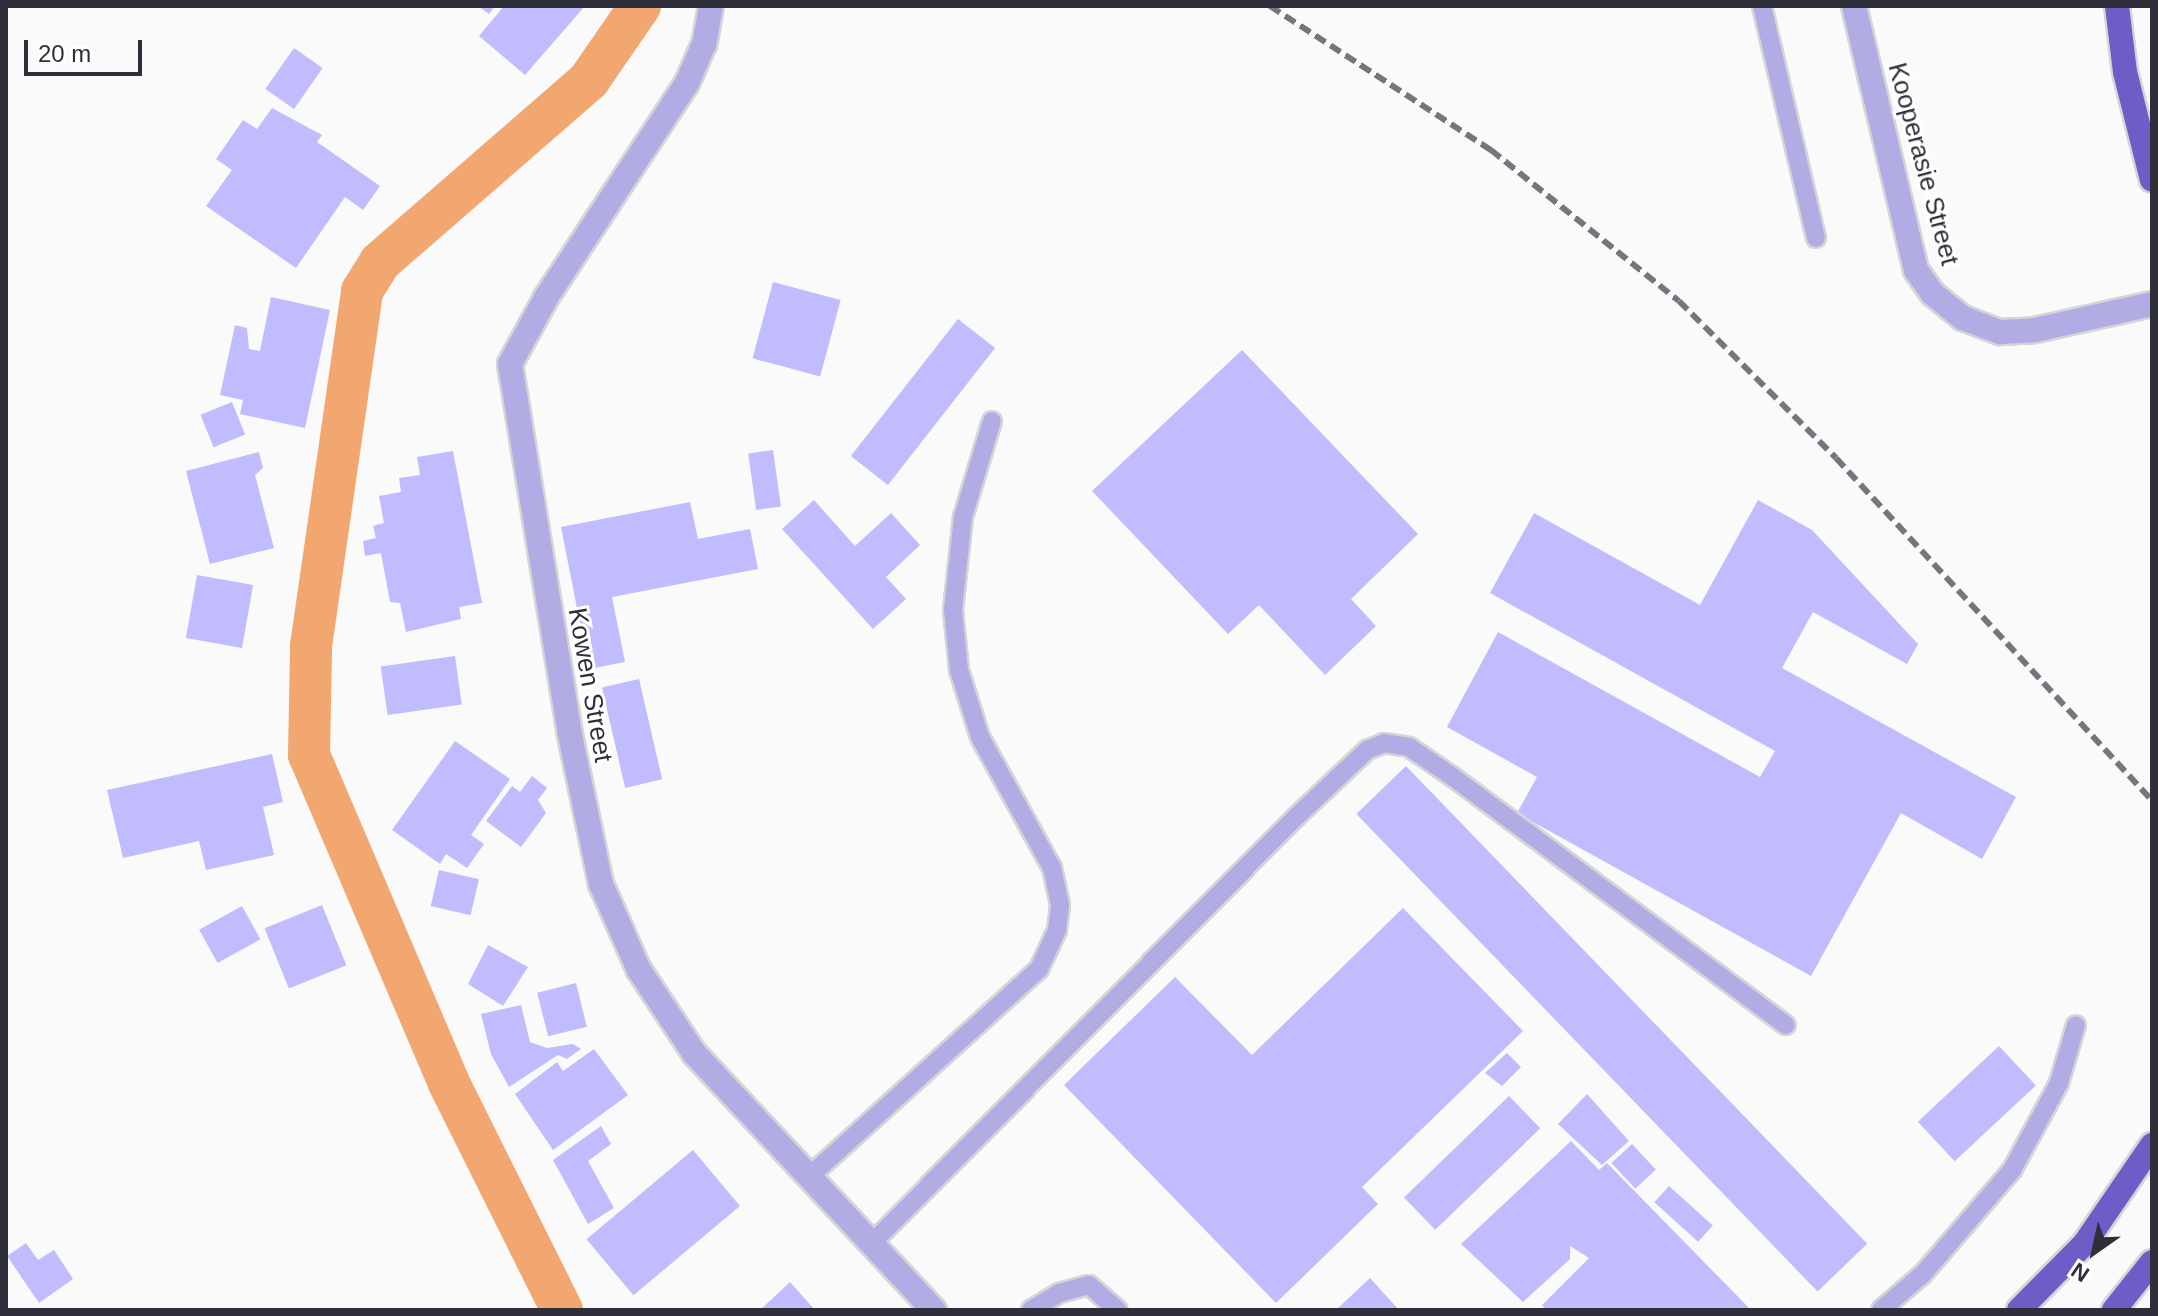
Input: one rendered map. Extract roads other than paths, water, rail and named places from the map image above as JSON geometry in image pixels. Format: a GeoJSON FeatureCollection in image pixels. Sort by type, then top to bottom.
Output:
{"type":"FeatureCollection","features":[{"type":"Feature","properties":{"kind":"highway"},"geometry":{"type":"LineString","coordinates":[[2117,6],[2125,72],[2152,180]]}},
{"type":"Feature","properties":{"kind":"highway"},"geometry":{"type":"LineString","coordinates":[[2019,1310],[2085,1243],[2152,1145]]}},
{"type":"Feature","properties":{"kind":"highway"},"geometry":{"type":"LineString","coordinates":[[2114,1310],[2152,1262]]}},
{"type":"Feature","properties":{"kind":"street","name":"Kowen Street"},"geometry":{"type":"LineString","coordinates":[[711,6],[704,44],[687,83],[516,346],[510,374],[569,730],[601,884],[619,932],[694,1053],[934,1310]]}},
{"type":"Feature","properties":{"kind":"street","name":"Kooperasie Street"},"geometry":{"type":"LineString","coordinates":[[1854,6],[1916,270],[1933,294],[1963,318],[2000,332],[2035,330],[2152,304]]}},
{"type":"Feature","properties":{"kind":"lane"},"geometry":{"type":"LineString","coordinates":[[1762,6],[1816,238]]}},
{"type":"Feature","properties":{"kind":"lane"},"geometry":{"type":"LineString","coordinates":[[811,1175],[1039,969],[1057,930],[1060,905],[1052,868],[980,737],[959,670],[953,610],[963,517],[992,421]]}},
{"type":"Feature","properties":{"kind":"lane"},"geometry":{"type":"LineString","coordinates":[[872,1243],[1296,817],[1367,750],[1384,743],[1409,747],[1443,770],[1786,1025]]}},
{"type":"Feature","properties":{"kind":"lane"},"geometry":{"type":"LineString","coordinates":[[1881,1310],[1923,1274],[2012,1170],[2059,1083],[2076,1025]]}},
{"type":"Feature","properties":{"kind":"lane"},"geometry":{"type":"LineString","coordinates":[[1031,1310],[1059,1293],[1089,1285],[1118,1310]]}},
{"type":"Feature","properties":{"kind":"waterway"},"geometry":{"type":"LineString","coordinates":[[562,1310],[449,1083],[309,755],[311,646],[362,291],[380,262],[589,80],[640,6]]}},
{"type":"Feature","properties":{"kind":"railway"},"geometry":{"type":"LineString","coordinates":[[1270,6],[1491,150],[1679,301],[1836,458],[2152,800]]}}]}
